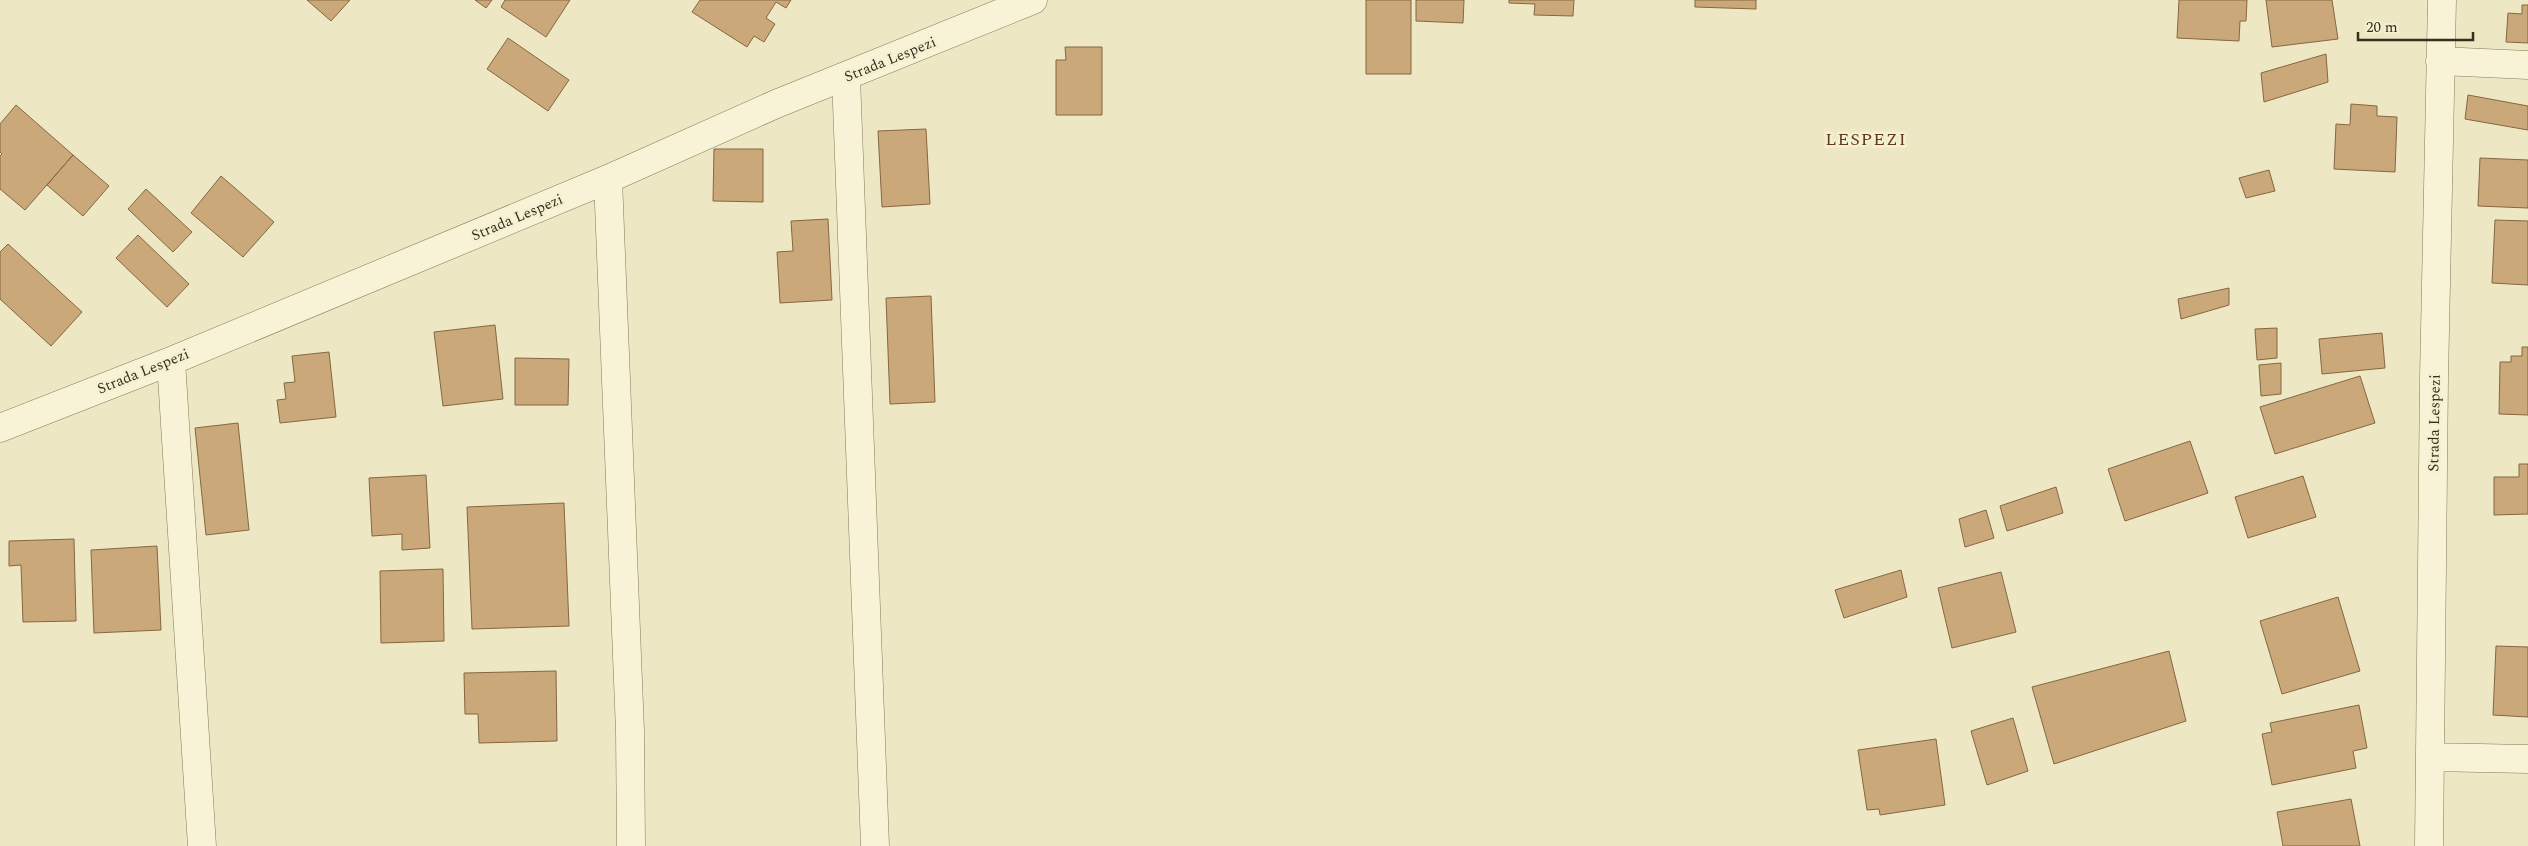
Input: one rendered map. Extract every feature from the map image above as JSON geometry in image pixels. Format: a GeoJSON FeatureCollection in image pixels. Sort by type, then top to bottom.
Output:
{"type":"FeatureCollection","features":[{"type":"Feature","properties":{"kind":"street","name":"Strada Lespezi"},"geometry":{"type":"LineString","coordinates":[[0,428],[171,361],[608,179],[776,104],[1033,0]]}},
{"type":"Feature","properties":{"kind":"street","name":"Strada Lespezi"},"geometry":{"type":"LineString","coordinates":[[2429,846],[2434,378],[2442,0]]}},
{"type":"Feature","properties":{"kind":"street"},"geometry":{"type":"LineString","coordinates":[[2440,61],[2528,65]]}},
{"type":"Feature","properties":{"kind":"street"},"geometry":{"type":"LineString","coordinates":[[846,77],[875,846]]}},
{"type":"Feature","properties":{"kind":"street"},"geometry":{"type":"LineString","coordinates":[[608,179],[630,731],[631,846]]}},
{"type":"Feature","properties":{"kind":"street"},"geometry":{"type":"LineString","coordinates":[[171,361],[202,846]]}},
{"type":"Feature","properties":{"kind":"street"},"geometry":{"type":"LineString","coordinates":[[2431,757],[2528,759]]}},
{"type":"Feature","properties":{"kind":"building"},"geometry":{"type":"Polygon","coordinates":[[[307,0],[350,0],[331,21],[307,0]]]}},
{"type":"Feature","properties":{"kind":"building"},"geometry":{"type":"Polygon","coordinates":[[[475,0],[492,0],[486,8],[475,0]]]}},
{"type":"Feature","properties":{"kind":"building"},"geometry":{"type":"Polygon","coordinates":[[[505,0],[570,0],[546,37],[501,7],[505,0]]]}},
{"type":"Feature","properties":{"kind":"building"},"geometry":{"type":"Polygon","coordinates":[[[700,0],[791,0],[786,8],[776,2],[766,18],[775,24],[764,42],[754,36],[747,47],[692,12],[700,0]]]}},
{"type":"Feature","properties":{"kind":"building"},"geometry":{"type":"Polygon","coordinates":[[[1366,0],[1411,0],[1411,74],[1366,74],[1366,0]]]}},
{"type":"Feature","properties":{"kind":"building"},"geometry":{"type":"Polygon","coordinates":[[[1416,0],[1464,0],[1463,23],[1416,21],[1416,0]]]}},
{"type":"Feature","properties":{"kind":"building"},"geometry":{"type":"Polygon","coordinates":[[[1509,0],[1574,0],[1573,16],[1534,15],[1535,4],[1509,3],[1509,0]]]}},
{"type":"Feature","properties":{"kind":"building"},"geometry":{"type":"Polygon","coordinates":[[[1695,0],[1756,0],[1756,9],[1695,7],[1695,0]]]}},
{"type":"Feature","properties":{"kind":"building"},"geometry":{"type":"Polygon","coordinates":[[[2179,0],[2247,0],[2246,21],[2240,21],[2239,41],[2177,38],[2179,0]]]}},
{"type":"Feature","properties":{"kind":"building"},"geometry":{"type":"Polygon","coordinates":[[[2266,0],[2332,0],[2338,39],[2272,47],[2266,0]]]}},
{"type":"Feature","properties":{"kind":"building"},"geometry":{"type":"Polygon","coordinates":[[[2522,5],[2528,5],[2528,43],[2506,42],[2508,13],[2522,14],[2522,5]]]}},
{"type":"Feature","properties":{"kind":"building"},"geometry":{"type":"Polygon","coordinates":[[[508,38],[569,80],[548,111],[487,69],[508,38]]]}},
{"type":"Feature","properties":{"kind":"building"},"geometry":{"type":"Polygon","coordinates":[[[1065,47],[1102,47],[1102,115],[1056,115],[1056,60],[1066,60],[1065,47]]]}},
{"type":"Feature","properties":{"kind":"building"},"geometry":{"type":"Polygon","coordinates":[[[2326,54],[2328,82],[2264,102],[2261,73],[2326,54]]]}},
{"type":"Feature","properties":{"kind":"building"},"geometry":{"type":"Polygon","coordinates":[[[2468,95],[2528,106],[2528,130],[2465,119],[2468,95]]]}},
{"type":"Feature","properties":{"kind":"building"},"geometry":{"type":"Polygon","coordinates":[[[2351,104],[2377,106],[2377,116],[2397,117],[2395,172],[2334,169],[2336,124],[2350,125],[2351,104]]]}},
{"type":"Feature","properties":{"kind":"building"},"geometry":{"type":"Polygon","coordinates":[[[16,105],[73,155],[25,210],[0,189],[0,156],[2,154],[0,152],[0,124],[16,105]]]}},
{"type":"Feature","properties":{"kind":"building"},"geometry":{"type":"Polygon","coordinates":[[[926,129],[930,204],[882,207],[878,131],[926,129]]]}},
{"type":"Feature","properties":{"kind":"building"},"geometry":{"type":"Polygon","coordinates":[[[714,149],[763,149],[763,202],[713,201],[714,149]]]}},
{"type":"Feature","properties":{"kind":"building"},"geometry":{"type":"Polygon","coordinates":[[[73,155],[109,186],[83,216],[47,185],[73,155]]]}},
{"type":"Feature","properties":{"kind":"building"},"geometry":{"type":"Polygon","coordinates":[[[2480,158],[2528,160],[2528,208],[2478,206],[2480,158]]]}},
{"type":"Feature","properties":{"kind":"building"},"geometry":{"type":"Polygon","coordinates":[[[2269,170],[2275,191],[2246,198],[2239,178],[2269,170]]]}},
{"type":"Feature","properties":{"kind":"building"},"geometry":{"type":"Polygon","coordinates":[[[221,176],[274,222],[243,257],[191,213],[221,176]]]}},
{"type":"Feature","properties":{"kind":"building"},"geometry":{"type":"Polygon","coordinates":[[[146,189],[192,232],[173,252],[128,209],[146,189]]]}},
{"type":"Feature","properties":{"kind":"building"},"geometry":{"type":"Polygon","coordinates":[[[828,219],[832,300],[780,303],[777,252],[793,251],[791,221],[828,219]]]}},
{"type":"Feature","properties":{"kind":"building"},"geometry":{"type":"Polygon","coordinates":[[[2495,220],[2528,221],[2528,285],[2492,283],[2495,220]]]}},
{"type":"Feature","properties":{"kind":"building"},"geometry":{"type":"Polygon","coordinates":[[[138,235],[189,284],[167,307],[116,258],[138,235]]]}},
{"type":"Feature","properties":{"kind":"building"},"geometry":{"type":"Polygon","coordinates":[[[8,244],[82,312],[51,346],[0,299],[0,252],[8,244]]]}},
{"type":"Feature","properties":{"kind":"building"},"geometry":{"type":"Polygon","coordinates":[[[2229,288],[2229,305],[2181,319],[2178,299],[2229,288]]]}},
{"type":"Feature","properties":{"kind":"building"},"geometry":{"type":"Polygon","coordinates":[[[931,296],[935,402],[890,404],[886,298],[931,296]]]}},
{"type":"Feature","properties":{"kind":"building"},"geometry":{"type":"Polygon","coordinates":[[[495,325],[503,399],[443,406],[434,332],[495,325]]]}},
{"type":"Feature","properties":{"kind":"building"},"geometry":{"type":"Polygon","coordinates":[[[2277,328],[2277,358],[2257,360],[2255,329],[2277,328]]]}},
{"type":"Feature","properties":{"kind":"building"},"geometry":{"type":"Polygon","coordinates":[[[2382,333],[2385,368],[2322,374],[2319,339],[2382,333]]]}},
{"type":"Feature","properties":{"kind":"building"},"geometry":{"type":"Polygon","coordinates":[[[2522,347],[2528,347],[2528,415],[2499,414],[2500,362],[2511,362],[2511,356],[2522,356],[2522,347]]]}},
{"type":"Feature","properties":{"kind":"building"},"geometry":{"type":"Polygon","coordinates":[[[329,352],[336,417],[280,423],[277,400],[286,399],[284,383],[295,382],[292,356],[329,352]]]}},
{"type":"Feature","properties":{"kind":"building"},"geometry":{"type":"Polygon","coordinates":[[[515,358],[569,359],[568,405],[515,405],[515,358]]]}},
{"type":"Feature","properties":{"kind":"building"},"geometry":{"type":"Polygon","coordinates":[[[2281,363],[2281,394],[2261,396],[2259,365],[2281,363]]]}},
{"type":"Feature","properties":{"kind":"building"},"geometry":{"type":"Polygon","coordinates":[[[2360,376],[2375,423],[2275,454],[2260,407],[2360,376]]]}},
{"type":"Feature","properties":{"kind":"building"},"geometry":{"type":"Polygon","coordinates":[[[238,423],[249,530],[206,535],[195,428],[238,423]]]}},
{"type":"Feature","properties":{"kind":"building"},"geometry":{"type":"Polygon","coordinates":[[[2190,441],[2208,493],[2125,521],[2108,469],[2190,441]]]}},
{"type":"Feature","properties":{"kind":"building"},"geometry":{"type":"Polygon","coordinates":[[[2519,464],[2528,464],[2528,514],[2494,515],[2494,477],[2519,477],[2519,464]]]}},
{"type":"Feature","properties":{"kind":"building"},"geometry":{"type":"Polygon","coordinates":[[[426,475],[430,548],[402,550],[402,534],[372,536],[369,478],[426,475]]]}},
{"type":"Feature","properties":{"kind":"building"},"geometry":{"type":"Polygon","coordinates":[[[2303,476],[2316,517],[2248,538],[2235,497],[2303,476]]]}},
{"type":"Feature","properties":{"kind":"building"},"geometry":{"type":"Polygon","coordinates":[[[2056,487],[2063,513],[2007,531],[2000,506],[2056,487]]]}},
{"type":"Feature","properties":{"kind":"building"},"geometry":{"type":"Polygon","coordinates":[[[564,503],[569,626],[472,629],[467,507],[564,503]]]}},
{"type":"Feature","properties":{"kind":"building"},"geometry":{"type":"Polygon","coordinates":[[[1986,510],[1994,538],[1965,547],[1959,519],[1986,510]]]}},
{"type":"Feature","properties":{"kind":"building"},"geometry":{"type":"Polygon","coordinates":[[[74,539],[76,621],[23,622],[21,565],[9,566],[9,541],[74,539]]]}},
{"type":"Feature","properties":{"kind":"building"},"geometry":{"type":"Polygon","coordinates":[[[157,546],[161,630],[94,633],[91,550],[157,546]]]}},
{"type":"Feature","properties":{"kind":"building"},"geometry":{"type":"Polygon","coordinates":[[[443,569],[444,641],[381,643],[380,571],[443,569]]]}},
{"type":"Feature","properties":{"kind":"building"},"geometry":{"type":"Polygon","coordinates":[[[1901,570],[1907,597],[1844,618],[1835,590],[1901,570]]]}},
{"type":"Feature","properties":{"kind":"building"},"geometry":{"type":"Polygon","coordinates":[[[2001,572],[2016,632],[1952,648],[1938,588],[2001,572]]]}},
{"type":"Feature","properties":{"kind":"building"},"geometry":{"type":"Polygon","coordinates":[[[2338,597],[2360,671],[2282,694],[2260,621],[2338,597]]]}},
{"type":"Feature","properties":{"kind":"building"},"geometry":{"type":"Polygon","coordinates":[[[2496,646],[2528,647],[2528,717],[2493,715],[2496,646]]]}},
{"type":"Feature","properties":{"kind":"building"},"geometry":{"type":"Polygon","coordinates":[[[2169,651],[2186,721],[2054,764],[2032,687],[2169,651]]]}},
{"type":"Feature","properties":{"kind":"building"},"geometry":{"type":"Polygon","coordinates":[[[556,671],[557,741],[479,743],[478,714],[465,714],[464,673],[556,671]]]}},
{"type":"Feature","properties":{"kind":"building"},"geometry":{"type":"Polygon","coordinates":[[[2359,705],[2367,748],[2353,751],[2356,768],[2272,785],[2262,734],[2272,732],[2270,723],[2359,705]]]}},
{"type":"Feature","properties":{"kind":"building"},"geometry":{"type":"Polygon","coordinates":[[[2013,718],[2028,771],[1987,785],[1971,731],[2013,718]]]}},
{"type":"Feature","properties":{"kind":"building"},"geometry":{"type":"Polygon","coordinates":[[[1936,739],[1945,805],[1880,815],[1879,809],[1867,810],[1858,750],[1936,739]]]}},
{"type":"Feature","properties":{"kind":"building"},"geometry":{"type":"Polygon","coordinates":[[[2351,799],[2360,846],[2283,846],[2277,812],[2351,799]]]}},
{"type":"Feature","properties":{"kind":"district","name":"LESPEZI"},"geometry":{"type":"Point","coordinates":[1866,139]}}]}
